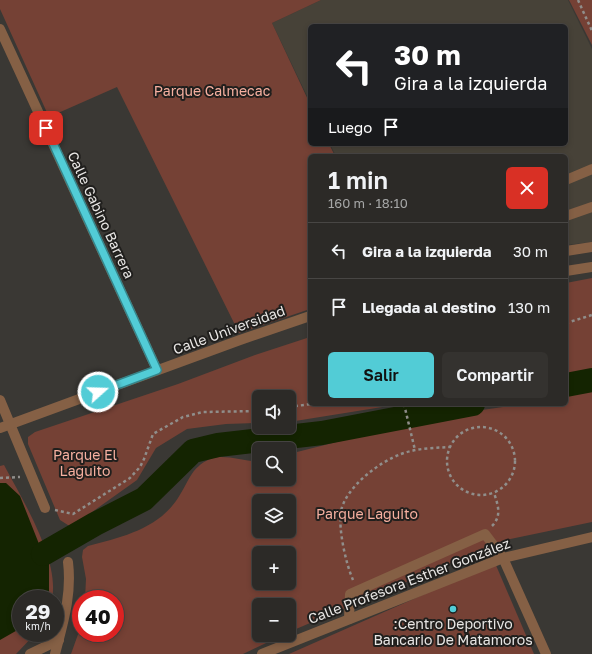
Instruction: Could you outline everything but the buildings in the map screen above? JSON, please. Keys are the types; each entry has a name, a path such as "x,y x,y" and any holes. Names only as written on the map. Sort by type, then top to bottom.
{"street":[{"name":"Calle Gabino Barrera","path":"0,29 157,370"},
{"path":"568,179 592,169"},
{"path":"568,215 592,207"},
{"path":"568,251 592,247"},
{"path":"568,271 592,267"},
{"name":"Calle Universidad","path":"0,428 308,317"},
{"path":"0,400 45,508"},
{"path":"349,619 350,594 485,534 503,558 546,654"},
{"name":"Calle Profesora Esther González","path":"262,654 503,558 592,537"},
{"path":"64,622 68,607 70,579 68,562"},
{"path":"30,654 55,642"},
{"path":"55,654 58,642"}],"path":[{"path":"578,0 592,31"},
{"path":"568,322 592,315"},
{"path":"296,406 308,404"},
{"path":"405,406 415,450"},
{"path":"45,508 73,514 119,485 140,467 153,434 183,417 203,412 252,411"},
{"path":"482,426 495,429 506,437 513,448 515,461 512,474 505,485 494,492 481,495 468,492 457,484 450,473 447,460 450,447 458,436 469,429 482,426"},
{"path":"357,591 348,568 343,541 341,512 347,496 365,476 401,454 415,450 450,447"},
{"path":"0,478 19,475 22,481"},
{"path":"485,534 497,521 499,508 494,492"}],"shaded area":[{"path":"321,0 568,0 592,49 592,242 568,245 568,154 335,154 331,146 568,146 568,24 308,24 308,98 272,23"},
{"name":"Parque El Laguito","path":"0,483 6,483 20,496 43,554 49,562 49,590 12,590 12,633 0,640"}],"green space":[{"name":"Parque Calmecac","path":"0,0 321,0 272,23 308,100 308,146 330,146 334,154 308,154 308,310 239,333 117,87 49,117 0,9"},
{"path":"569,0 592,0 592,45"},
{"path":"592,278 592,370 568,375 568,283"},
{"name":"Parque El Laguito","path":"308,338 308,406 389,406 296,421 296,390 252,390 252,423 226,424 187,429 156,448 137,480 71,527 60,520 28,444 28,437 35,432 178,384 255,355"},
{"name":"Parque Laguito","path":"592,389 592,522 505,540 296,629 296,598 252,598 252,642 268,642 243,654 71,654 75,642 124,642 124,590 85,590 86,579 82,557 83,550 88,546 114,539 138,530 160,517 170,509 194,471 203,463 215,457 228,457 252,461 252,486 296,486 296,452 440,416 510,406 568,406 568,395"},
{"name":"Parque El Laguito","path":"4,465 38,530 45,548 53,583 53,590 12,590 12,642 27,642 16,654 0,654 0,466"},
{"name":":Centro Deportivo Bancario De Matamoros","path":"495,563 534,654 289,654"}],"waterway":[{"path":"568,385 592,380"},
{"path":"43,554 95,524 144,499 193,451 218,445 322,433 463,406"}],"place":[{"name":":Centro Deportivo Bancario De Matamoros","path":"453,609"}],"route":[{"path":"46,128 157,370 98,392"}]}
